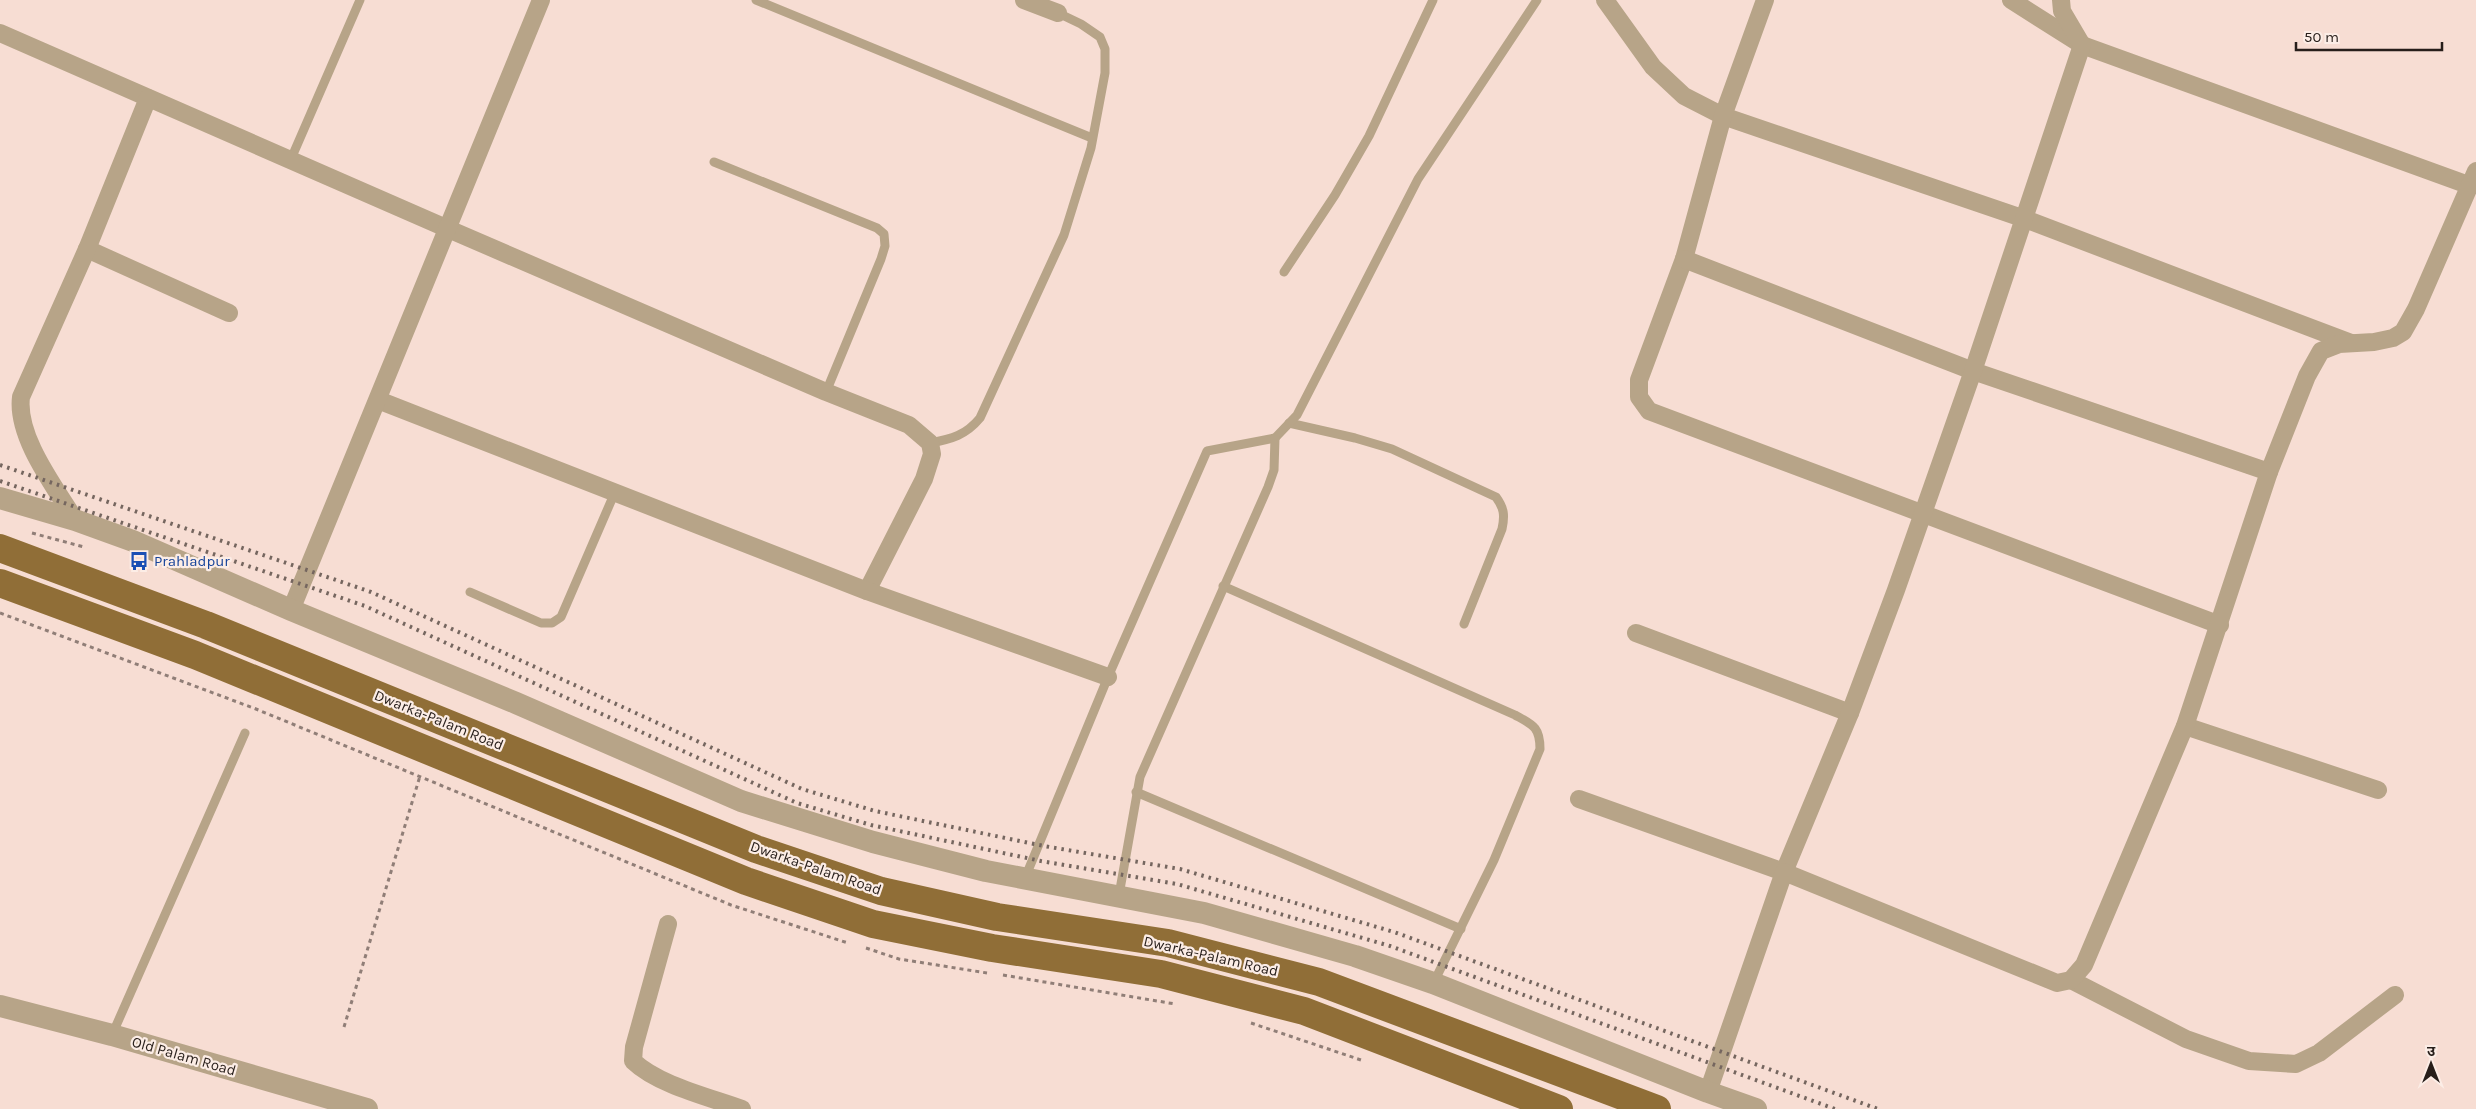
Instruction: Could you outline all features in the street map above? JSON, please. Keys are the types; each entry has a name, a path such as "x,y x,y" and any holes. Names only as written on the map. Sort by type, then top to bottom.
{"main road":[{"name":"Dwarka-Palam Road","path":"0,548 206,625 756,849 881,891 997,917 1168,943 1319,982 1657,1109"},
{"name":"Dwarka-Palam Road","path":"0,583 195,655 746,881 872,924 992,948 1161,974 1304,1011 1559,1109"}],"street":[{"path":"291,610 541,0"},
{"path":"1024,0 1058,14"},
{"path":"1604,0 1653,67 1684,96 1723,116 2025,218 2353,343"},
{"path":"1765,0 1723,116 1684,260 1639,380 1639,397 1649,410 1922,511 2220,625"},
{"path":"2011,0 2082,45 2473,178 2416,310 2403,332 2393,338 2374,342 2339,344 2321,351 2307,376 2269,472 2220,625 2185,726 2084,965 2071,980"},
{"path":"1708,1092 1784,872 1850,713 1974,371 2082,45 2062,10 2061,0"},
{"path":"0,32 446,228 826,392 909,425 930,443 932,454 924,479 867,591"},
{"path":"75,520 30,440 22,421 20,407 22,392 87,249 148,98"},
{"path":"87,249 229,313"},
{"path":"1684,260 1974,371 2269,472"},
{"path":"378,400 867,591 1108,677"},
{"path":"0,498 75,520 133,541 291,610 516,703 741,800 873,842 986,871 1204,913 1355,956 1433,983 1708,1092 1756,1109"},
{"path":"1636,634 1850,713"},
{"path":"2185,726 2378,790"},
{"path":"1579,799 1784,872 2057,982 2071,980 2186,1039 2250,1061 2296,1064 2320,1053 2396,995"},
{"path":"668,924 634,1047 633,1061 642,1070 669,1082 742,1109"},
{"name":"Old Palam Road","path":"0,1006 112,1035 367,1109"}],"lane":[{"path":"291,159 360,0"},
{"path":"756,0 1092,138"},
{"path":"1284,272 1335,195 1368,136 1433,0"},
{"path":"1025,878 1108,677 1207,450 1275,438 1297,415 1418,179 1537,0"},
{"path":"930,443 954,439 971,429 980,418 1064,235 1092,138 1105,73 1105,49 1100,36 1081,24 1058,14"},
{"path":"714,162 877,228 884,234 885,246 881,259 826,392"},
{"path":"1289,423 1355,438 1392,449 1496,497 1503,506 1502,528 1464,624"},
{"path":"1119,896 1136,792 1150,753 1268,487 1274,470 1275,438"},
{"path":"470,592 541,623 552,623 561,617 615,492"},
{"path":"1223,586 1535,726 1540,736 1540,749 1494,860 1433,983"},
{"path":"112,1035 245,733"},
{"path":"1136,792 1461,929"}],"path":[{"path":"344,1027 420,776"}],"railway":[{"path":"0,465 371,592 802,789 875,811 1044,846 1180,869 1394,932 1878,1109"},
{"path":"0,481 365,606 797,803 871,825 1041,861 1177,884 1390,946 1835,1109"}],"place":[{"name":"Prahladpur","path":"139,561"}]}
